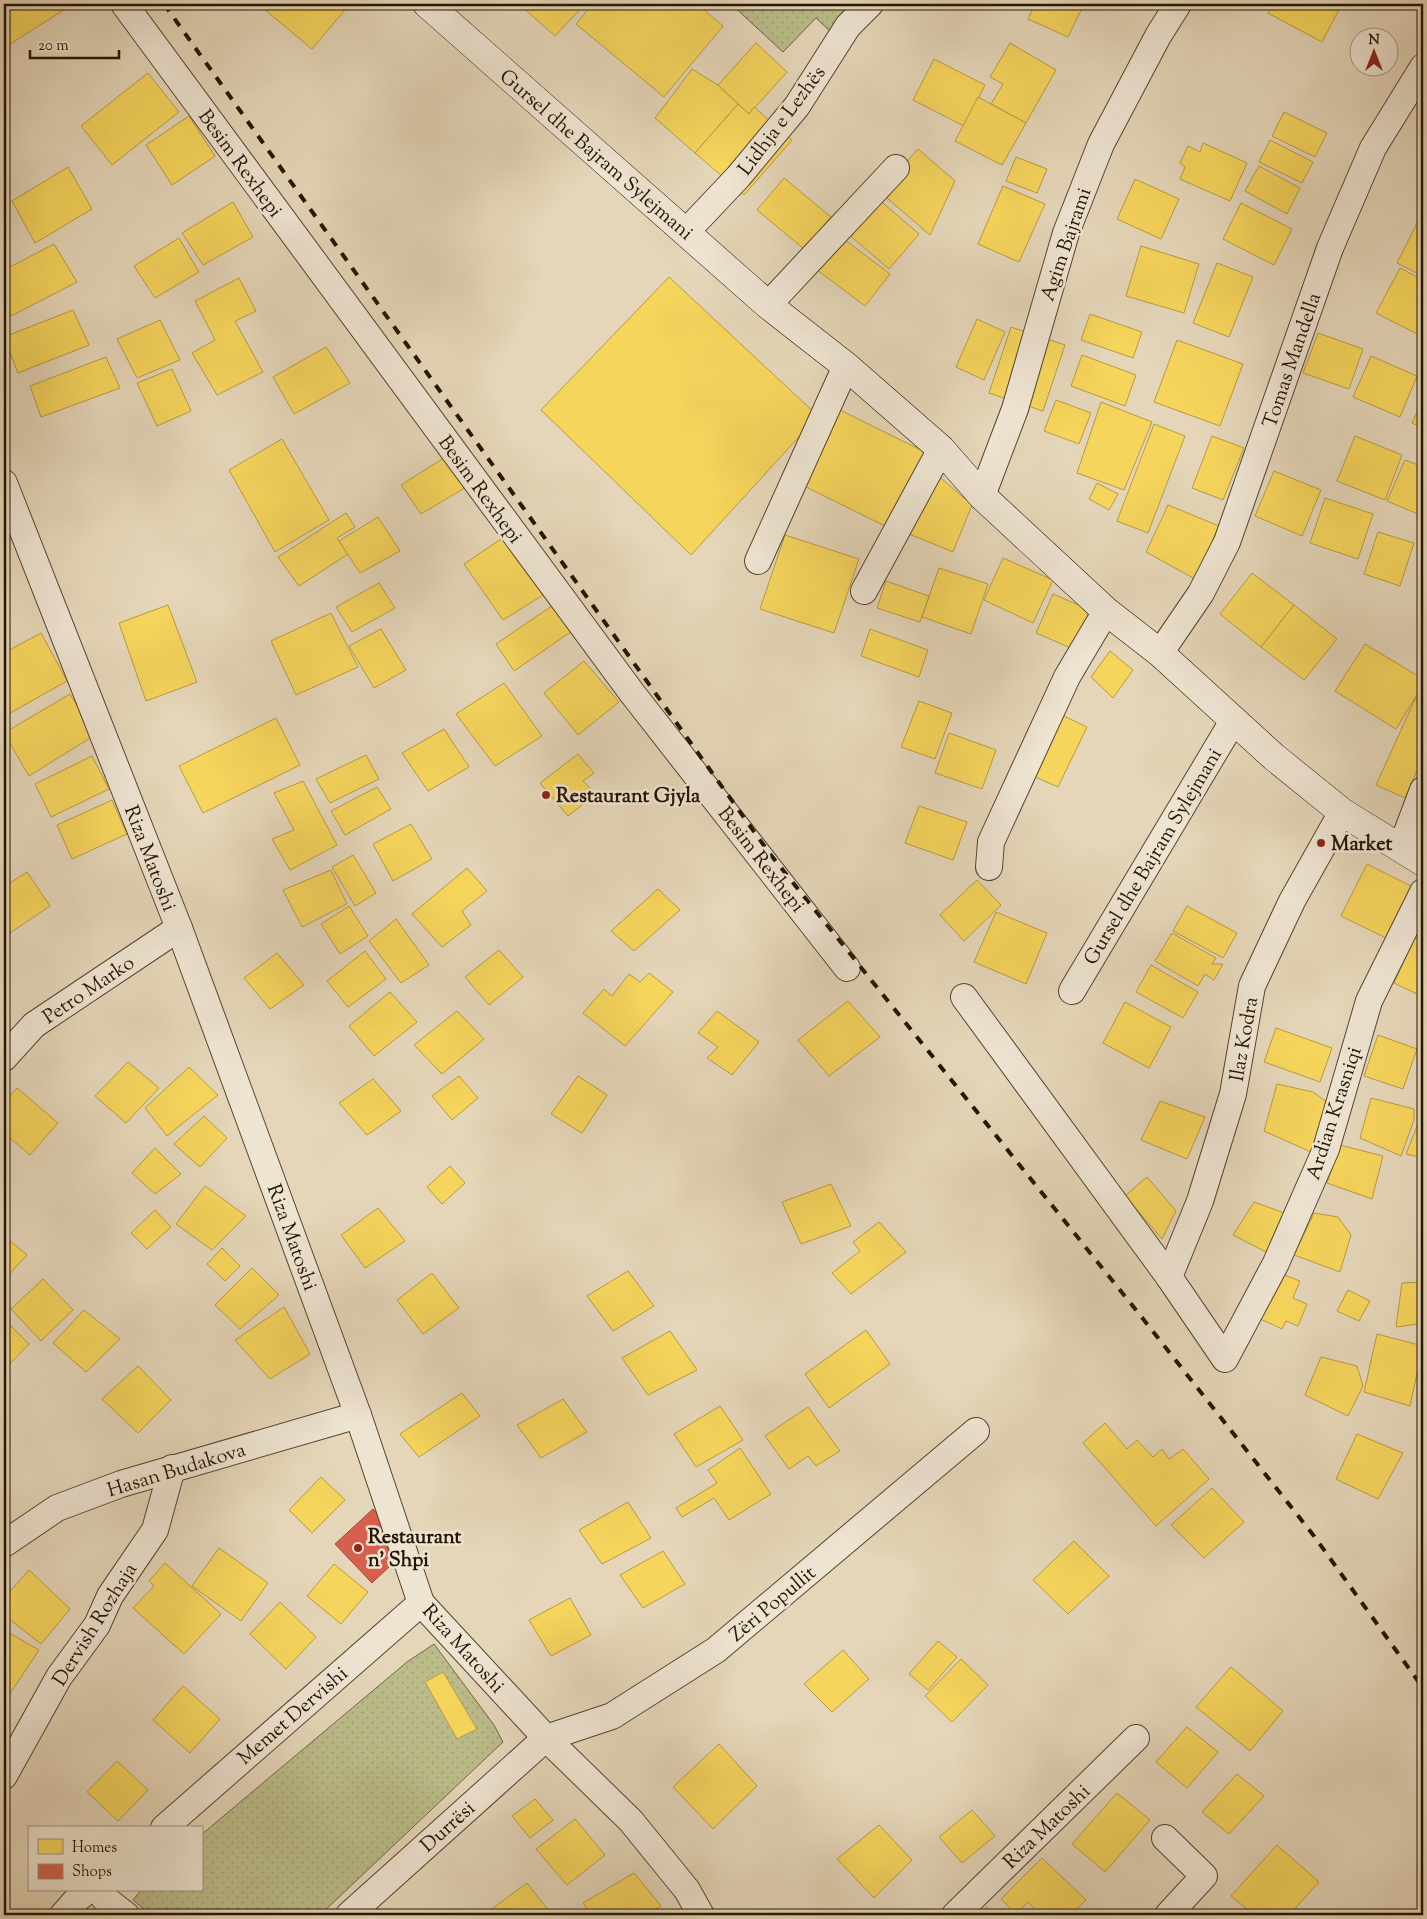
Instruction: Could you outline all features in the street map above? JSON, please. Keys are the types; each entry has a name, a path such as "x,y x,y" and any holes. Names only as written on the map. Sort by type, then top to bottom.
{"street":[{"name":"Besim Rexhepi","path":"124,4 632,693 846,968"},
{"name":"Gursel dhe Bajram Sylejmani","path":"427,4 768,305 846,366 941,449 982,496 1106,611 1160,653 1274,757 1342,812 1412,855"},
{"name":"Lidhja e Lezhës","path":"686,232 738,177 797,106 848,26 870,4"},
{"name":"Agim Bajrami","path":"982,496 1015,410 1036,329 1066,233 1101,144 1158,36 1178,4"},
{"name":"Tomas Mandella","path":"1160,653 1202,593 1227,542 1330,248 1372,148 1423,67"},
{"path":"768,305 896,168"},
{"path":"758,561 846,366"},
{"path":"864,591 941,449"},
{"name":"Riza Matoshi","path":"4,483 179,928 358,1415 421,1603 546,1738 631,1821 687,1890 701,1915"},
{"path":"989,868 991,842 1067,676 1106,611"},
{"name":"Gursel dhe Bajram Sylejmani","path":"1072,991 1233,721"},
{"path":"1412,855 1423,790"},
{"name":"Ilaz Kodra","path":"1169,1277 1200,1201 1233,1094 1252,986 1292,901 1342,812"},
{"name":"Ardian Krasniqi","path":"1169,1277 1225,1359 1276,1263 1326,1149 1369,1002 1423,892"},
{"name":"Petro Marko","path":"4,1058 34,1026 179,928"},
{"path":"964,996 1169,1277"},
{"name":"Hasan Budakova","path":"4,1544 57,1508 121,1484 358,1415"},
{"name":"Zëri Popullit","path":"546,1738 612,1716 716,1650 976,1431"},
{"name":"Dervish Rozhaja","path":"4,1776 59,1677 97,1625 110,1596 155,1530 172,1468"},
{"name":"Memet Dervishi","path":"166,1826 421,1603"},
{"name":"Durrësi","path":"348,1915 546,1738"},
{"name":"Riza Matoshi","path":"955,1915 1136,1738"},
{"path":"1165,1838 1204,1876 1168,1915"},
{"path":"63,1915 78,1898 87,1892"},
{"path":"102,1892 104,1898 126,1915"}],"green space":[{"path":"731,4 862,4 833,34 816,18 783,52"},
{"path":"434,1644 494,1725 503,1742 320,1915 151,1915 133,1900 139,1892 202,1892 202,1834 407,1662"}],"building: Homes":[{"path":"4,4 73,4 4,48"},
{"path":"258,4 350,4 312,49"},
{"path":"519,4 585,4 555,36"},
{"path":"592,4 697,4 723,26 664,97 576,24"},
{"path":"1035,4 1084,4 1068,37 1028,19"},
{"path":"1273,4 1342,4 1322,42 1268,13"},
{"path":"756,43 787,72 749,114 718,85"},
{"path":"1010,43 1056,70 1026,123 991,104 1003,84 990,77"},
{"path":"934,59 985,85 964,126 913,100"},
{"path":"692,69 718,85 738,104 695,153 655,118"},
{"path":"148,73 179,112 112,165 81,126"},
{"path":"978,97 1026,123 1002,165 955,141"},
{"path":"738,104 749,114 754,107 792,140 744,195 695,153"},
{"path":"1284,112 1327,133 1315,157 1272,136"},
{"path":"189,116 215,156 172,185 146,145"},
{"path":"1270,140 1313,162 1302,183 1259,162"},
{"path":"1203,143 1247,163 1230,201 1180,179 1185,167 1180,163 1188,146 1200,152"},
{"path":"918,149 955,181 930,235 880,192"},
{"path":"1016,157 1047,169 1037,193 1006,181"},
{"path":"1259,166 1300,188 1287,214 1245,191"},
{"path":"68,167 92,209 35,243 12,201"},
{"path":"784,178 831,217 804,249 757,210"},
{"path":"1135,179 1179,199 1161,239 1117,219"},
{"path":"1003,186 1045,204 1019,262 978,244"},
{"path":"877,198 919,234 889,269 847,233"},
{"path":"233,202 253,237 203,265 182,233"},
{"path":"1241,203 1292,229 1274,265 1223,239"},
{"path":"1423,213 1423,276 1397,263"},
{"path":"841,237 890,274 865,306 817,270"},
{"path":"179,238 199,272 155,298 134,266"},
{"path":"54,244 77,282 11,316 4,303 4,270"},
{"path":"1141,246 1199,264 1184,313 1126,296"},
{"path":"1217,263 1253,277 1229,337 1193,323"},
{"path":"1400,268 1423,280 1423,337 1376,313"},
{"path":"669,277 818,416 691,555 541,410"},
{"path":"239,278 256,311 235,321 263,372 217,395 192,353 215,340 195,301"},
{"path":"73,310 89,345 18,373 4,337"},
{"path":"1090,314 1142,332 1133,358 1081,340"},
{"path":"977,319 1005,332 984,380 956,367"},
{"path":"160,320 180,360 137,378 117,339"},
{"path":"1011,327 1065,345 1043,411 989,393"},
{"path":"1318,333 1363,349 1349,389 1303,373"},
{"path":"1177,340 1243,364 1220,426 1154,402"},
{"path":"326,347 350,383 294,414 273,377"},
{"path":"1082,355 1136,375 1125,406 1071,386"},
{"path":"1371,356 1417,376 1400,417 1353,397"},
{"path":"106,357 120,388 41,417 30,386"},
{"path":"172,369 191,411 157,426 137,383"},
{"path":"1423,399 1423,428 1412,423"},
{"path":"1056,400 1091,413 1079,444 1044,431"},
{"path":"1101,402 1152,422 1124,490 1077,473"},
{"path":"836,408 931,455 893,530 798,483"},
{"path":"1154,424 1185,436 1148,533 1117,521"},
{"path":"1212,436 1244,448 1223,500 1192,488"},
{"path":"1355,436 1402,455 1385,500 1337,481"},
{"path":"282,439 329,520 275,552 229,470"},
{"path":"447,456 468,486 421,514 401,485"},
{"path":"1405,460 1423,467 1423,507 1420,515 1387,501"},
{"path":"1274,471 1321,490 1302,536 1255,516"},
{"path":"934,472 972,505 953,552 909,534"},
{"path":"1097,483 1118,494 1109,510 1089,499"},
{"path":"1325,498 1373,514 1358,559 1310,543"},
{"path":"1168,505 1219,526 1195,579 1146,552"},
{"path":"346,513 355,527 337,538 348,554 299,586 278,557"},
{"path":"378,517 400,551 360,573 339,541"},
{"path":"1378,532 1414,543 1400,586 1364,574"},
{"path":"785,535 859,559 834,633 760,609"},
{"path":"504,537 543,595 503,620 464,564"},
{"path":"1003,558 1053,580 1033,623 984,600"},
{"path":"939,568 988,584 971,634 922,617"},
{"path":"1252,573 1294,605 1261,647 1220,614"},
{"path":"886,581 929,596 920,622 877,608"},
{"path":"379,583 395,608 352,632 336,607"},
{"path":"1053,594 1090,610 1073,649 1036,633"},
{"path":"556,603 575,629 514,671 496,644"},
{"path":"168,605 197,682 146,701 119,623"},
{"path":"1294,605 1337,639 1304,680 1261,647"},
{"path":"331,613 358,667 296,695 271,641"},
{"path":"381,629 406,670 374,688 349,646"},
{"path":"870,629 928,650 919,677 861,656"},
{"path":"41,633 67,681 5,716 4,653"},
{"path":"1365,644 1423,679 1423,685 1396,729 1335,691"},
{"path":"1110,651 1133,670 1113,698 1091,677"},
{"path":"584,661 619,702 578,735 544,693"},
{"path":"504,683 542,736 495,766 456,714"},
{"path":"70,694 95,735 29,776 4,733"},
{"path":"1417,695 1423,697 1423,757 1405,798 1376,785"},
{"path":"919,701 952,713 935,759 901,747"},
{"path":"1062,715 1087,727 1058,787 1033,776"},
{"path":"276,718 300,765 203,813 179,766"},
{"path":"444,729 469,767 428,791 402,753"},
{"path":"949,733 996,750 982,789 935,773"},
{"path":"578,754 594,773 583,781 596,794 568,816 540,783"},
{"path":"366,755 379,779 330,803 316,779"},
{"path":"92,756 109,789 51,817 35,784"},
{"path":"303,781 337,845 290,870 272,839 294,830 274,793"},
{"path":"377,787 391,809 345,835 331,811"},
{"path":"112,800 127,834 72,859 57,825"},
{"path":"919,806 967,822 953,860 905,843"},
{"path":"411,824 432,859 393,881 373,844"},
{"path":"353,855 376,893 355,906 332,867"},
{"path":"1367,864 1415,888 1390,940 1341,916"},
{"path":"467,868 487,891 462,911 471,925 442,947 412,914"},
{"path":"331,870 347,904 302,927 283,890"},
{"path":"27,872 50,906 4,937 4,887"},
{"path":"977,880 1001,905 964,941 940,915"},
{"path":"658,889 680,910 634,951 611,931"},
{"path":"349,906 368,936 340,954 321,924"},
{"path":"1187,906 1237,933 1223,958 1173,931"},
{"path":"996,912 1047,933 1026,984 974,962"},
{"path":"396,919 429,965 401,983 369,941"},
{"path":"1423,919 1423,997 1394,983"},
{"path":"1172,933 1216,958 1212,964 1223,964 1214,980 1205,974 1198,986 1155,961"},
{"path":"499,950 523,977 489,1005 465,977"},
{"path":"365,951 386,979 348,1007 327,981"},
{"path":"277,953 304,985 270,1009 244,978"},
{"path":"1151,965 1198,992 1183,1018 1136,992"},
{"path":"649,973 673,992 625,1046 583,1013 604,989 612,996 629,974 640,982"},
{"path":"390,992 417,1022 374,1056 349,1026"},
{"path":"848,1001 880,1037 829,1076 798,1040"},
{"path":"1125,1002 1171,1027 1149,1068 1103,1043"},
{"path":"457,1011 484,1039 442,1074 414,1045"},
{"path":"717,1011 759,1042 732,1075 707,1058 718,1047 698,1033"},
{"path":"1276,1028 1332,1048 1320,1082 1264,1062"},
{"path":"1378,1035 1417,1049 1403,1089 1364,1076"},
{"path":"128,1062 159,1088 126,1123 95,1096"},
{"path":"189,1067 218,1095 167,1136 145,1108"},
{"path":"459,1076 478,1098 452,1120 432,1096"},
{"path":"578,1076 607,1095 582,1133 551,1114"},
{"path":"373,1079 401,1111 367,1135 339,1103"},
{"path":"1277,1084 1313,1092 1332,1106 1311,1152 1264,1131"},
{"path":"17,1088 58,1123 30,1155 4,1133 4,1103"},
{"path":"1371,1098 1414,1109 1414,1120 1401,1156 1360,1138"},
{"path":"1160,1101 1205,1117 1187,1159 1141,1140"},
{"path":"1423,1111 1423,1158 1406,1154"},
{"path":"204,1116 227,1138 200,1167 174,1144"},
{"path":"1340,1145 1383,1156 1372,1199 1327,1183"},
{"path":"155,1148 181,1174 155,1194 132,1173"},
{"path":"450,1166 465,1183 442,1204 427,1187"},
{"path":"1147,1177 1176,1211 1162,1239 1125,1196"},
{"path":"831,1184 851,1226 801,1244 782,1202"},
{"path":"205,1186 246,1216 212,1250 176,1224"},
{"path":"1254,1202 1287,1214 1272,1255 1233,1235"},
{"path":"378,1208 405,1241 365,1268 341,1235"},
{"path":"155,1210 171,1227 147,1249 131,1233"},
{"path":"1314,1213 1338,1217 1351,1235 1340,1272 1294,1255"},
{"path":"879,1222 906,1252 851,1294 832,1273 860,1251 853,1242"},
{"path":"4,1236 27,1255 4,1280"},
{"path":"222,1248 240,1266 225,1281 207,1264"},
{"path":"252,1268 279,1295 240,1329 215,1305"},
{"path":"628,1271 654,1306 613,1331 587,1296"},
{"path":"432,1273 459,1308 423,1334 397,1300"},
{"path":"1282,1274 1300,1281 1293,1298 1307,1304 1298,1326 1286,1321 1282,1329 1258,1318"},
{"path":"43,1279 73,1310 41,1341 11,1309"},
{"path":"1423,1282 1423,1328 1418,1324 1396,1327 1402,1283"},
{"path":"1348,1290 1370,1301 1359,1321 1337,1311"},
{"path":"284,1307 310,1354 270,1379 235,1340"},
{"path":"84,1310 120,1339 86,1372 53,1343"},
{"path":"4,1319 29,1344 4,1370"},
{"path":"866,1330 890,1364 829,1408 805,1374"},
{"path":"670,1331 697,1370 648,1395 622,1358"},
{"path":"1377,1334 1423,1346 1410,1406 1364,1392"},
{"path":"1321,1357 1357,1366 1363,1386 1348,1416 1305,1395"},
{"path":"138,1366 171,1400 138,1433 102,1399"},
{"path":"462,1393 480,1416 419,1457 400,1434"},
{"path":"563,1399 587,1432 541,1458 517,1425"},
{"path":"720,1406 743,1440 696,1467 674,1434"},
{"path":"808,1407 840,1451 816,1466 808,1456 789,1469 765,1436"},
{"path":"1105,1423 1127,1449 1137,1440 1153,1457 1162,1449 1169,1459 1183,1449 1209,1479 1156,1526 1083,1443"},
{"path":"1357,1434 1403,1453 1378,1499 1336,1479"},
{"path":"740,1448 771,1494 729,1520 714,1498 682,1517 676,1508 717,1483 708,1470"},
{"path":"321,1477 345,1500 312,1533 289,1510"},
{"path":"1212,1488 1244,1522 1204,1558 1171,1525"},
{"path":"628,1502 651,1538 602,1564 579,1530"},
{"path":"1074,1541 1109,1576 1068,1614 1033,1580"},
{"path":"219,1548 268,1583 241,1621 192,1586"},
{"path":"663,1551 685,1584 643,1608 620,1575"},
{"path":"165,1563 221,1614 184,1654 133,1608 154,1586 149,1581"},
{"path":"334,1564 368,1592 341,1624 307,1596"},
{"path":"29,1570 70,1609 41,1644 4,1615 4,1598"},
{"path":"570,1598 591,1635 551,1656 529,1620"},
{"path":"280,1602 316,1637 286,1669 250,1634"},
{"path":"4,1630 39,1650 7,1698 4,1697"},
{"path":"938,1641 957,1657 928,1690 909,1674"},
{"path":"843,1650 869,1679 832,1712 804,1684"},
{"path":"961,1659 988,1685 952,1722 925,1696"},
{"path":"1231,1667 1283,1711 1250,1751 1196,1707"},
{"path":"443,1672 477,1729 457,1739 425,1682"},
{"path":"183,1686 220,1719 190,1753 153,1720"},
{"path":"1187,1727 1218,1752 1187,1788 1156,1762"},
{"path":"719,1744 757,1786 713,1829 673,1787"},
{"path":"117,1761 148,1790 118,1821 87,1792"},
{"path":"1237,1774 1264,1796 1229,1834 1202,1812"},
{"path":"1117,1793 1150,1820 1105,1872 1072,1844"},
{"path":"535,1799 553,1820 530,1838 512,1816"},
{"path":"972,1810 995,1836 962,1863 939,1837"},
{"path":"575,1819 605,1855 567,1885 536,1849"},
{"path":"879,1825 912,1860 874,1898 837,1859"},
{"path":"1277,1845 1319,1882 1289,1915 1254,1915 1231,1896"},
{"path":"1042,1858 1086,1900 1070,1915 1040,1915 1028,1902 1016,1914 1001,1899"},
{"path":"634,1873 661,1906 645,1915 591,1915 583,1903"},
{"path":"527,1883 549,1911 544,1915 492,1915 489,1911"},
{"path":"4,1903 17,1915 4,1915"},
{"path":"987,1907 995,1915 978,1915"}],"building: Shops":[{"path":"373,1509 409,1548 372,1583 335,1544"}],"railway":[{"path":"164,4 770,854 1140,1315 1314,1536 1423,1688"}],"place":[{"name":"Restaurant Gjyla","path":"546,795"},
{"name":"Market","path":"1321,843"},
{"name":"Restaurant n' Shpi","path":"358,1548"}]}
